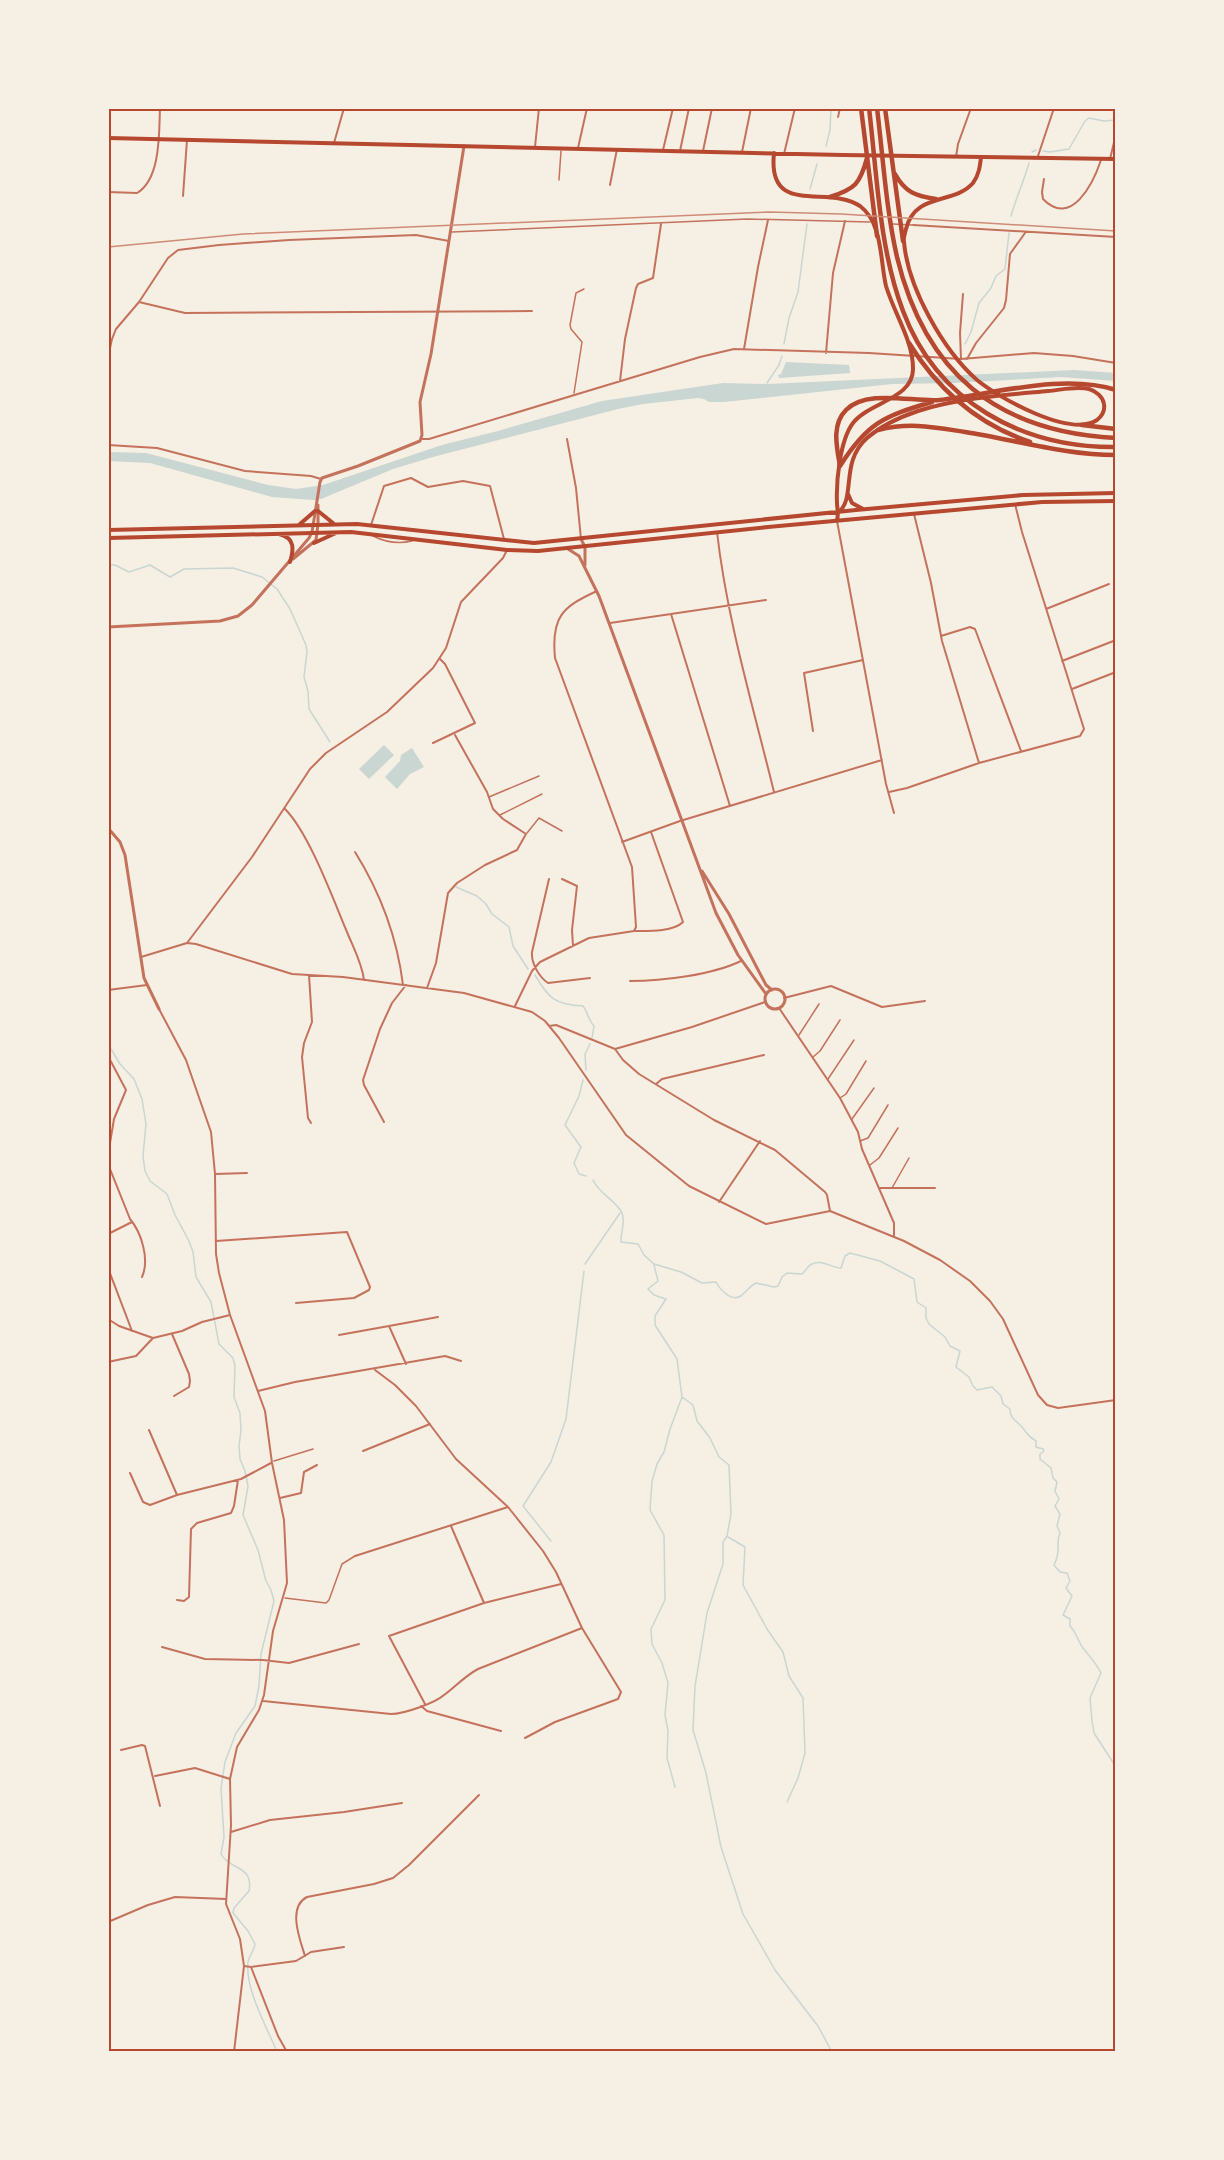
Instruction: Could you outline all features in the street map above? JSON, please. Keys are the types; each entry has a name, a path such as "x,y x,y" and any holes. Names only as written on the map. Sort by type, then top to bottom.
{"highway":[{"path":"861,108 877,236"},
{"path":"869,108 888,261 903,311 921,346 942,374 969,400 1000,421 1046,440 1077,445 1116,447"},
{"path":"877,108 897,258 909,296 922,326 944,360 982,397 1014,416 1058,431 1084,436 1116,438"},
{"path":"885,108 903,241"},
{"path":"830,197 849,190 858,182 867,156"},
{"path":"893,170 909,192 920,197 936,199"},
{"path":"909,343 927,370 963,407 1010,435 1044,447"},
{"path":"840,466 836,442 837,427 842,414 861,400 875,398 938,400 1060,384 1091,384 1116,390"},
{"path":"840,466 854,443 875,424 906,410 938,400"},
{"path":"878,430 897,425 921,425 987,435 1075,453 1116,455"},
{"path":"1082,425 1116,429"}],"main road":[{"path":"108,138 784,154 1116,159"},
{"path":"774,153 774,172 778,182 785,190 793,195 830,197 851,202 864,209 871,219 877,236 886,285 897,319 909,343 914,367 910,382 901,392 865,411 852,424 844,443 840,466 837,520"},
{"path":"839,512 846,504 851,464 856,451 867,438 878,430 910,414 947,404 1021,393 1079,388 1100,395 1104,404 1100,417 1091,423 1082,425 1056,420 1026,410 1005,399 978,380 946,346 928,314 911,274 903,241 911,216 920,207 968,187 978,175 981,157"},
{"path":"848,487 850,500 863,509"},
{"path":"108,530 333,523 534,543 863,509 1043,494 1116,493"},
{"path":"108,538 340,532 529,551 1050,501 1116,501"},
{"path":"300,524 317,511 333,523"},
{"path":"680,536 681,528"},
{"path":"314,543 340,532"},
{"path":"273,533 285,536 291,542 293,551 290,562"}],"street":[{"path":"108,192 140,192 146,185 155,165 159,140 160,108"},
{"path":"334,143 344,108"},
{"path":"535,147 539,108"},
{"path":"578,148 587,108"},
{"path":"663,150 673,108"},
{"path":"680,151 689,108"},
{"path":"702,151 712,108"},
{"path":"742,152 751,108"},
{"path":"784,154 795,108"},
{"path":"837,117 840,108"},
{"path":"956,157 958,144 971,108"},
{"path":"1037,157 1054,108"},
{"path":"1110,159 1116,134"},
{"path":"183,196 187,140"},
{"path":"421,439 420,402 438,311 464,146"},
{"path":"610,185 617,149"},
{"path":"1044,179 1042,194 1045,201 1058,209 1065,209 1084,195 1101,159"},
{"path":"744,349 768,220"},
{"path":"826,353 835,261 845,220"},
{"path":"620,381 622,355 636,288 639,284 653,279 661,224"},
{"path":"913,225 1116,237"},
{"path":"967,359 976,343 1004,308 1010,254 1025,232"},
{"path":"108,357 114,334 139,302 168,258 174,252 185,248 289,240 406,235 422,235 449,241"},
{"path":"961,359 960,326 963,294"},
{"path":"139,302 185,314 532,311"},
{"path":"290,562 314,543 318,532 316,524 319,485 325,476 358,466 415,444 421,439 429,439 712,353 744,349 967,359 1034,353 1116,363"},
{"path":"567,439 576,488 581,539 585,547 585,566"},
{"path":"108,445 149,447 245,471 314,476 321,479"},
{"path":"371,525 382,488 385,485 411,478 428,487 463,481 490,486 504,534 503,541"},
{"path":"889,792 979,763 1080,736 1085,726 1062,661 1015,504"},
{"path":"914,514 941,636 979,763"},
{"path":"837,520 894,813"},
{"path":"108,627 226,620 238,616 247,610 290,562 316,524"},
{"path":"717,532 742,669 774,792"},
{"path":"581,539 578,548 579,556 610,623 716,913 742,960 766,994 765,1002"},
{"path":"568,549 579,556"},
{"path":"187,943 248,864 305,775 321,758 387,712 440,659 461,602 507,550"},
{"path":"1046,609 1109,584"},
{"path":"597,591 564,609 554,632 554,653 560,676 633,872 636,923 634,931"},
{"path":"610,623 766,600"},
{"path":"671,614 730,806"},
{"path":"941,636 970,627 975,629 1021,751"},
{"path":"1062,661 1116,640"},
{"path":"433,743 475,723 445,664 440,659"},
{"path":"813,731 804,673 863,660"},
{"path":"1072,689 1116,672"},
{"path":"427,988 436,963 447,893 457,883 485,865 517,850 526,834 499,816 493,809 489,797 455,735"},
{"path":"622,842 683,820 882,760"},
{"path":"284,808 293,818 312,853 350,938 364,980"},
{"path":"108,828 120,842 125,855 147,985 186,1060 207,1118 213,1145 216,1241 220,1283 267,1422 272,1463 284,1520 287,1571 284,1598 273,1631 263,1701 237,1747 230,1779 230,1866 226,1899 228,1912 240,1939 245,1966 234,2052"},
{"path":"515,1006 536,966 573,946 595,936 667,928 679,926 683,922 651,832"},
{"path":"355,852 372,881 391,927 404,985 392,1003 374,1043 363,1080 384,1122"},
{"path":"702,871 729,914 766,984 772,990 781,991 784,998 779,1008 772,1008 765,1002"},
{"path":"549,879 532,960 544,981 548,983 590,978"},
{"path":"562,879 577,886 572,930 573,946"},
{"path":"141,957 187,943 208,947 283,972 464,993 532,1012 549,1026 621,1130 689,1186 766,1224 830,1211 894,1236 940,1260 980,1289 1003,1319 1038,1395 1047,1405 1065,1408 1116,1400"},
{"path":"630,981 666,979 730,966 742,960"},
{"path":"309,975 312,1022 304,1043 302,1057 308,1118 311,1123"},
{"path":"108,990 147,985"},
{"path":"784,998 831,986 882,1007 925,1001"},
{"path":"766,994 772,990"},
{"path":"615,1049 692,1027 765,1002"},
{"path":"779,1008 840,1098 852,1120 894,1223 894,1236"},
{"path":"549,1026 556,1025 615,1049 630,1067 656,1084 714,1120 775,1150 825,1192 830,1211"},
{"path":"656,1084 662,1079 764,1055"},
{"path":"108,1056 126,1090 114,1119 108,1155"},
{"path":"719,1202 760,1141"},
{"path":"108,1164 132,1222 136,1225 146,1259 142,1277"},
{"path":"215,1174 247,1173"},
{"path":"879,1188 935,1188"},
{"path":"108,1234 132,1222"},
{"path":"216,1241 347,1232 370,1287 369,1290 351,1298 296,1303"},
{"path":"108,1268 132,1331"},
{"path":"108,1318 132,1331 153,1338 230,1315"},
{"path":"339,1335 438,1317"},
{"path":"389,1326 406,1364"},
{"path":"172,1334 190,1381 187,1389 174,1396"},
{"path":"108,1362 138,1354 153,1338"},
{"path":"258,1391 295,1382 375,1370 445,1356 461,1361"},
{"path":"375,1370 410,1399 465,1470 508,1508 543,1551 582,1628 618,1687 621,1696 618,1699 555,1722 525,1738"},
{"path":"363,1451 430,1424"},
{"path":"149,1430 177,1495"},
{"path":"130,1473 146,1504 150,1505 177,1495 239,1479 272,1463"},
{"path":"280,1498 301,1493 304,1472 317,1465"},
{"path":"177,1600 184,1601 189,1598 191,1529 196,1523 231,1513 239,1479"},
{"path":"355,1556 508,1508"},
{"path":"451,1526 484,1603"},
{"path":"426,1704 389,1636 484,1603 561,1584"},
{"path":"263,1701 392,1714 407,1712 442,1697 478,1669 582,1628"},
{"path":"162,1647 205,1659 294,1662 359,1644"},
{"path":"421,1706 427,1711 501,1731"},
{"path":"121,1750 146,1746 160,1806"},
{"path":"153,1776 191,1768 230,1779"},
{"path":"305,1956 296,1919 296,1909 300,1901 307,1897 393,1878 479,1796"},
{"path":"231,1832 270,1820 402,1803"},
{"path":"108,1921 175,1897 226,1899"},
{"path":"245,1966 296,1961 311,1952 344,1947"},
{"path":"251,1967 287,2052"}],"lane":[{"path":"559,180 562,147"},
{"path":"450,231 747,219 845,220 913,225"},
{"path":"574,394 582,342 570,325 576,293 584,289"},
{"path":"489,797 539,776"},
{"path":"499,816 542,794"},
{"path":"526,834 539,818 562,831"},
{"path":"798,1035 819,1004"},
{"path":"813,1057 820,1051 840,1020"},
{"path":"827,1079 854,1040"},
{"path":"840,1098 846,1094 866,1061"},
{"path":"852,1120 874,1088"},
{"path":"860,1141 868,1138 888,1105"},
{"path":"869,1165 879,1158 898,1128"},
{"path":"892,1188 893,1182 909,1158"},
{"path":"272,1463 313,1449"},
{"path":"284,1598 326,1603 342,1564 355,1556"}],"shaded area":[{"path":"786,362 849,365 850,373 779,378 778,375 781,374"},
{"path":"1074,370 1116,373 1116,381 1061,377 892,384 724,402 709,402 698,398 643,404 433,457 393,469 314,500 272,497 150,463 108,461 108,452 146,453 268,485 296,489 323,485 442,445 602,401 723,383 768,384"},
{"path":"384,745 394,755 369,779 359,769"},
{"path":"412,748 424,767 410,774 397,789 385,777 400,761 401,755"}],"waterway":[{"path":"826,146 830,130 831,108"},
{"path":"1043,151 1069,149 1089,118 1104,121 1116,120"},
{"path":"1032,152 1036,150"},
{"path":"1011,216 1029,163"},
{"path":"810,189 817,164"},
{"path":"784,344 789,318 798,292 807,224"},
{"path":"965,344 971,332 979,303 991,288 996,276 1005,269 1009,233"},
{"path":"767,383 782,356"},
{"path":"108,565 115,565 129,572 150,565 170,577 184,569 233,568 262,577 277,589 290,609 306,645 304,677 309,709 330,742"},
{"path":"456,887 477,896 492,914 509,927 513,946 528,969"},
{"path":"535,975 548,994 558,1002 583,1006 594,1026 592,1038"},
{"path":"108,1044 120,1064 134,1079 142,1099 146,1124 143,1156 145,1171 150,1181 167,1194 189,1241 193,1252 196,1277 211,1302 219,1344 233,1358 235,1366 234,1397 240,1413 240,1459 248,1486 243,1515 258,1550 274,1601 261,1654 255,1706 236,1733 225,1762 221,1788 224,1837 221,1854 229,1863 244,1872 250,1883 249,1891 234,1908 233,1913 248,1931 255,1944 248,1962 250,1984 277,2052"},
{"path":"586,1070 585,1054 590,1044"},
{"path":"583,1080 579,1096 565,1125 581,1147 574,1163 579,1174 586,1176"},
{"path":"593,1180 622,1213 621,1242 638,1244 644,1255 654,1264 681,1272 702,1283 716,1282 724,1293 732,1297 740,1296 756,1283 778,1286 782,1277 787,1273 802,1274 809,1266 816,1263 841,1268 845,1256 850,1253 880,1261 914,1279 917,1302 926,1308 926,1318 929,1324 945,1337 950,1346 960,1351 956,1367 969,1377 977,1390 992,1387 1001,1396 1003,1404 1010,1409 1012,1417 1036,1441 1036,1447 1043,1449 1040,1459 1051,1468 1053,1478 1057,1482 1055,1491 1059,1499 1055,1506 1060,1514 1057,1526 1060,1533 1058,1555 1054,1565 1060,1572 1067,1573 1070,1581 1066,1588 1072,1596 1063,1615 1070,1619 1070,1626 1101,1673 1090,1698 1092,1721 1094,1733 1116,1767"},
{"path":"585,1264 620,1213"},
{"path":"654,1265 658,1281 648,1289 654,1295 666,1299 655,1316 655,1325 677,1359 682,1397 652,1481 650,1510 664,1535 665,1600 651,1629 652,1644 662,1663 668,1683 665,1715 668,1731 667,1758 675,1787"},
{"path":"551,1541 523,1506 551,1462 566,1419 584,1271"},
{"path":"682,1397 693,1405 697,1421 710,1438 719,1457 729,1465 731,1514 727,1536 723,1542 723,1564 707,1613 695,1686 693,1730 706,1773 721,1847 743,1914 775,1970 818,2026 832,2052"},
{"path":"728,1537 745,1547 743,1585 767,1629 783,1652 789,1676 803,1698 805,1753 798,1778 787,1802"}],"railway":[{"path":"108,247 243,234 770,212 841,214 1116,231"}]}
